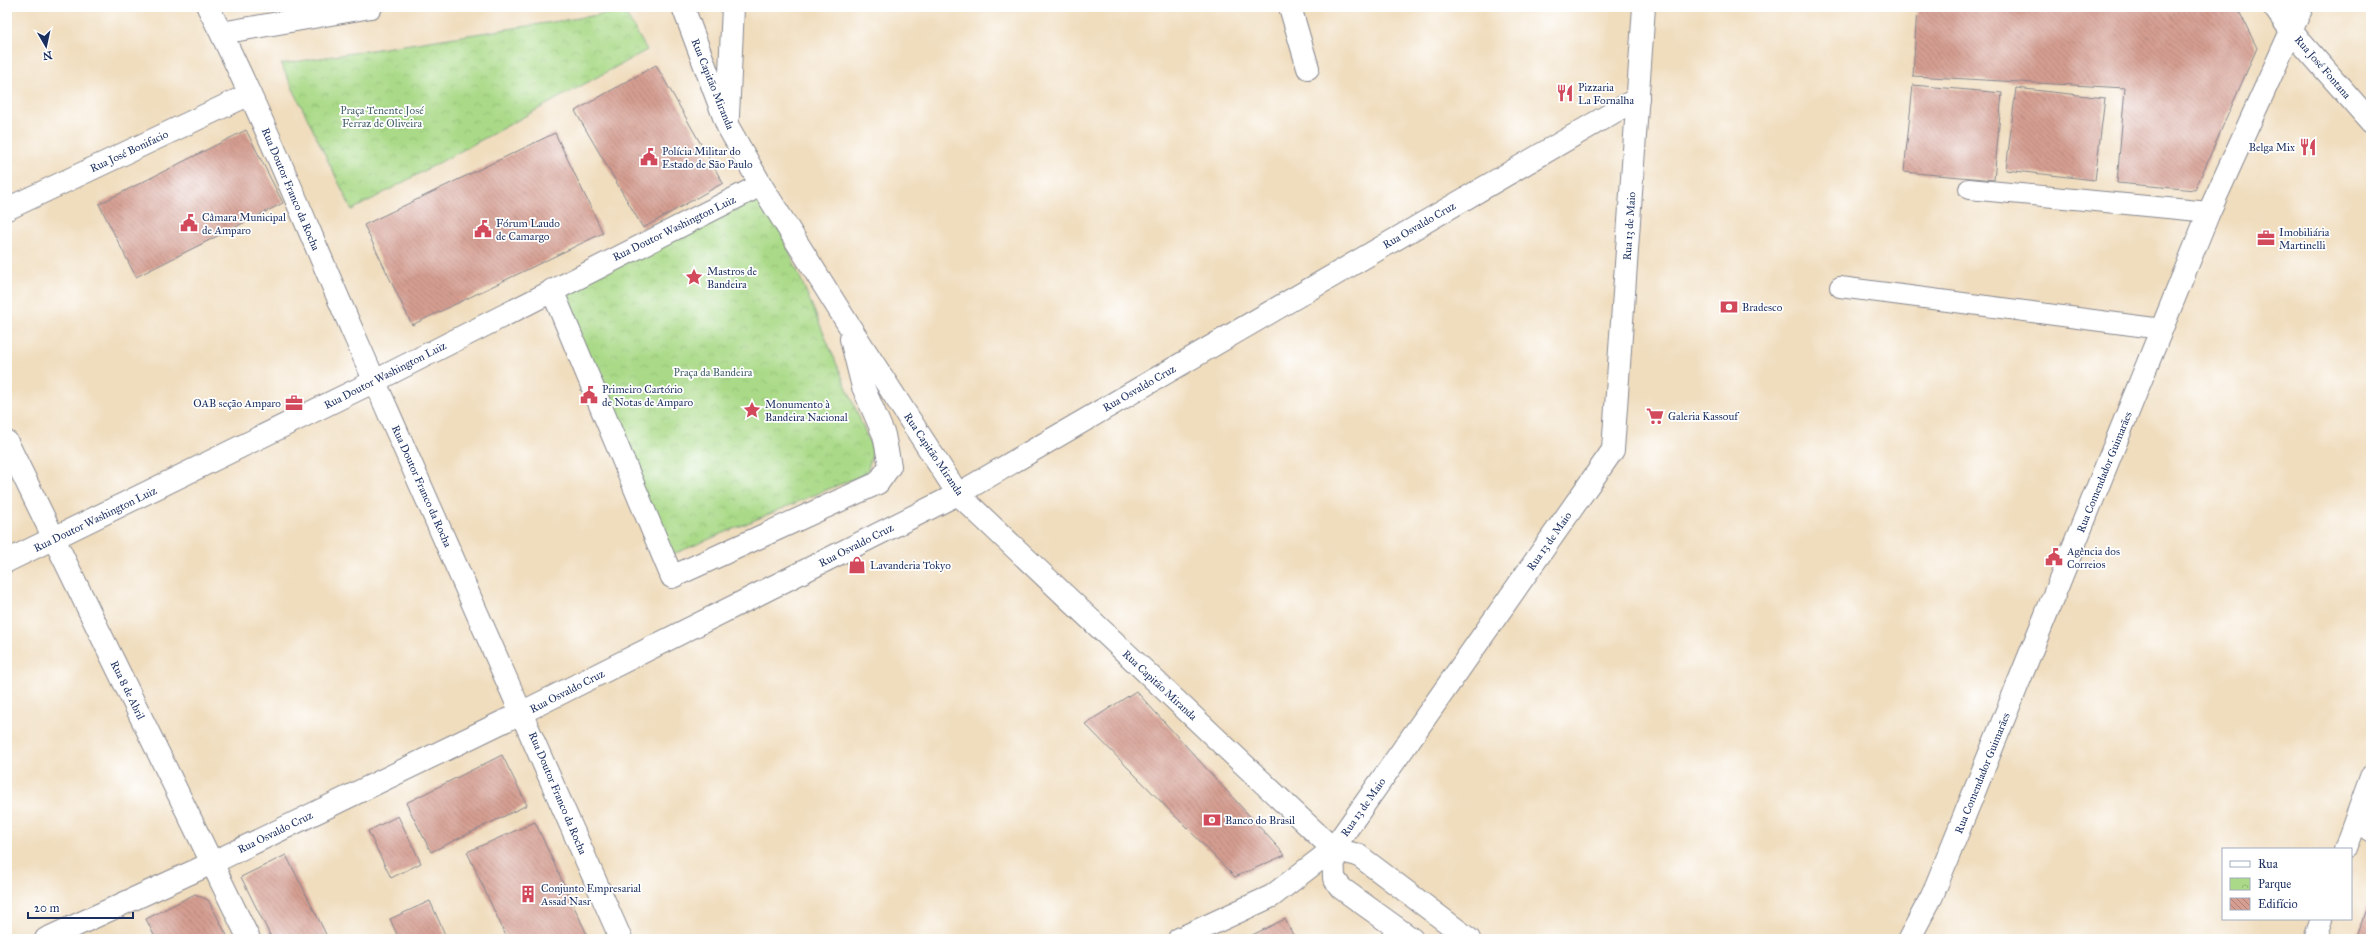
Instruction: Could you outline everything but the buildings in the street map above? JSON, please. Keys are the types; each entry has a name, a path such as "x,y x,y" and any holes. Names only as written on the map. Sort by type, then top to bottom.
{"street":[{"name":"Rua Doutor Franco da Rocha","path":"208,7 250,94 375,381 523,712 621,939"},
{"path":"221,33 371,7"},
{"name":"Rua Capitão Miranda","path":"683,7 727,125 761,185 848,324 958,494 1333,849 1358,856 1469,939"},
{"path":"727,125 733,7"},
{"path":"1290,7 1308,68"},
{"name":"Rua 13 de Maio","path":"1179,939 1272,896 1333,849 1613,450 1644,7"},
{"name":"Rua José Fontana","path":"2274,7 2291,31 2371,122"},
{"name":"Rua Comendador Guimarães","path":"1909,939 1932,896 2209,212 2302,7"},
{"name":"Rua José Bonifacio","path":"7,209 250,94"},
{"name":"Rua Osvaldo Cruz","path":"46,939 212,863 523,712 958,494 1638,98"},
{"name":"Rua Doutor Washington Luiz","path":"7,561 55,539 375,381 761,185"},
{"path":"552,290 672,577 878,483 890,466 884,435 863,387 848,324"},
{"name":"Rua 8 de Abril","path":"7,442 249,939"},
{"path":"2346,848 2363,826 2371,777"},
{"path":"1333,849 1334,878 1341,888 1412,939"},
{"path":"2315,939 2322,920"}],"lane":[{"path":"1969,189 2209,212"},
{"path":"1840,287 2162,329"}],"green space":[{"name":"Praça Tenente José Ferraz de Oliveira","path":"624,11 647,50 352,210 281,64"},
{"name":"Praça da Bandeira","path":"761,185 873,450 867,473 664,558 552,290"}],"place":[{"name":"Pizzaria La Fornalha","path":"1565,93"},
{"name":"Belga Mix","path":"2308,147"},
{"name":"Polícia Militar do Estado de São Paulo","path":"649,157"},
{"name":"Câmara Municipal de Amparo","path":"189,223"},
{"name":"Fórum Laudo de Camargo","path":"483,229"},
{"name":"Imobiliária Martinelli","path":"2266,238"},
{"name":"Mastros de Bandeira","path":"694,277"},
{"name":"Bradesco","path":"1729,307"},
{"name":"Primeiro Cartório de Notas de Amparo","path":"589,395"},
{"name":"OAB seção Amparo","path":"294,403"},
{"name":"Monumento à Bandeira Nacional","path":"752,410"},
{"name":"Galeria Kassouf","path":"1655,416"},
{"name":"Agência dos Correios","path":"2054,557"},
{"name":"Lavanderia Tokyo","path":"857,565"},
{"name":"Banco do Brasil","path":"1212,820"},
{"name":"Conjunto Empresarial Assad Nasr","path":"528,894"}]}
